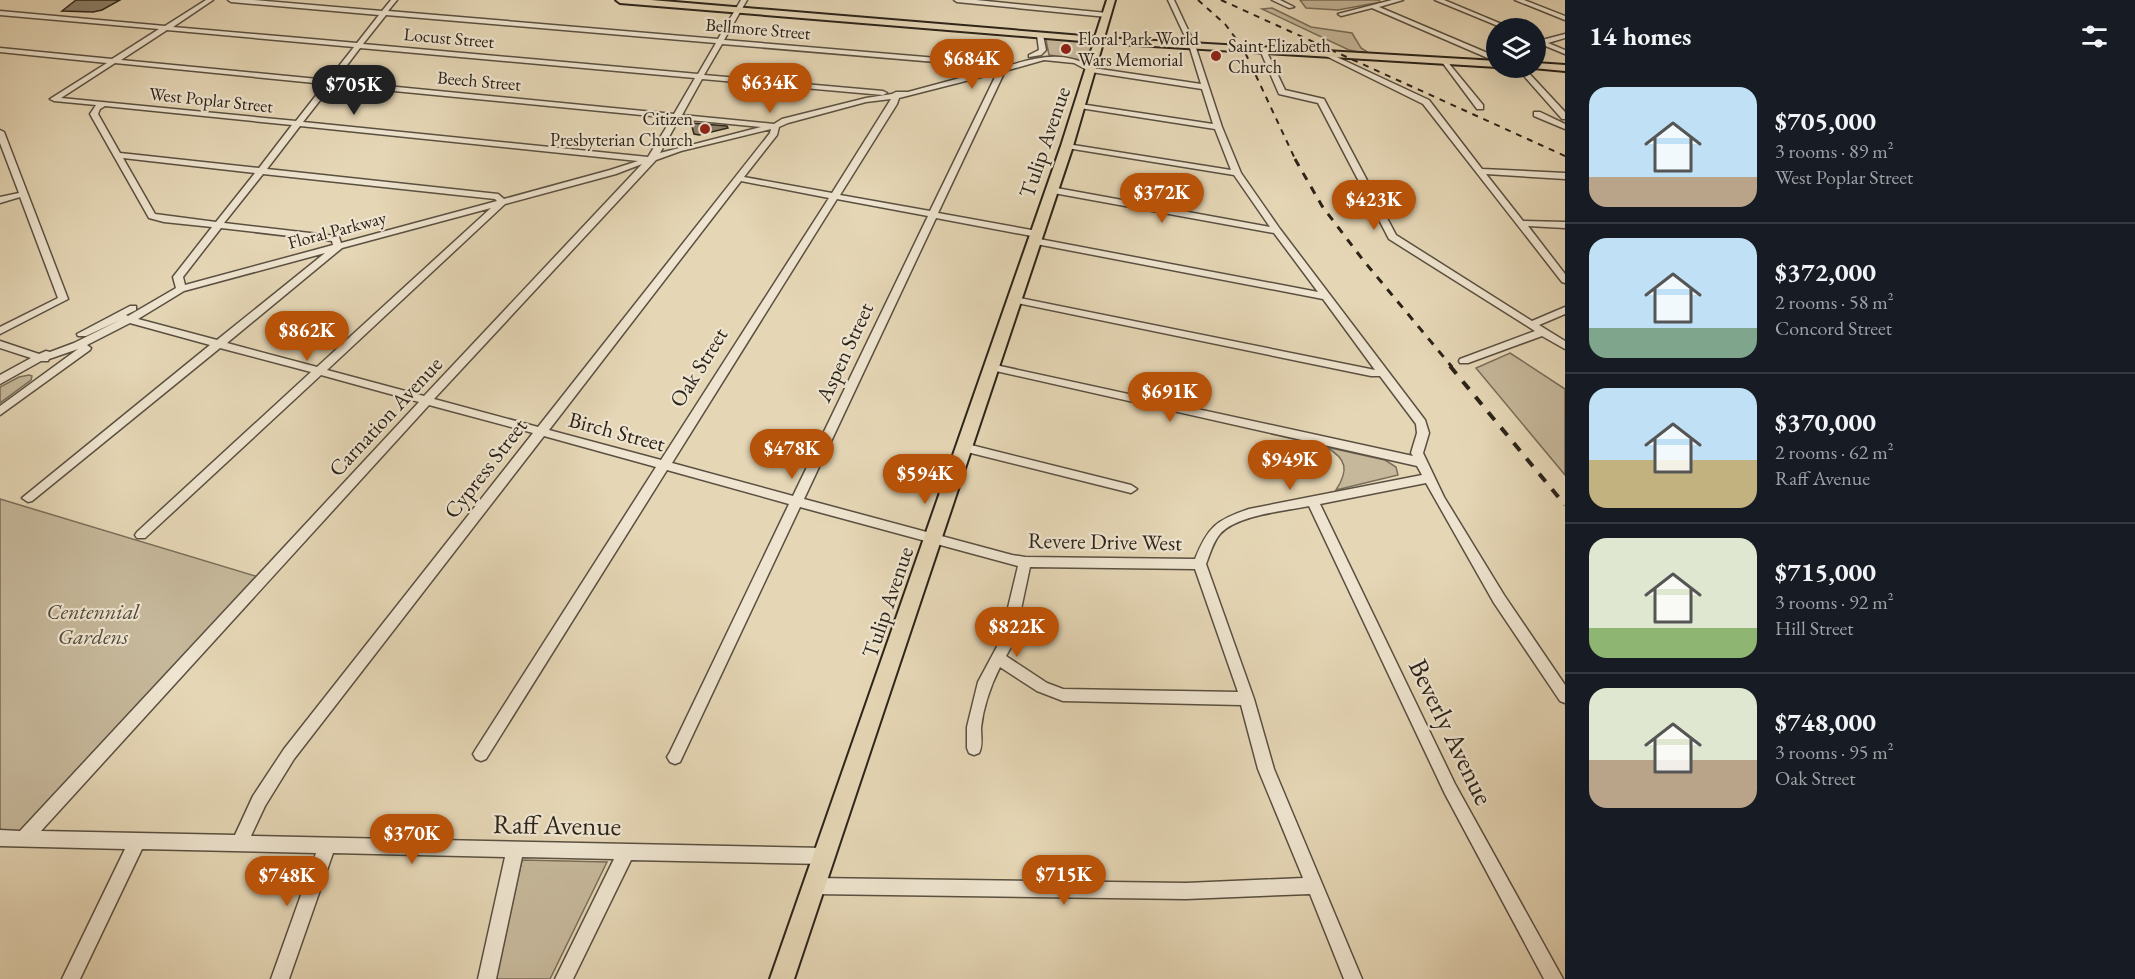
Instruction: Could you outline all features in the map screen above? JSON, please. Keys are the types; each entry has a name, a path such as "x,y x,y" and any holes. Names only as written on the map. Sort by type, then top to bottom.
{"main road":[{"path":"620,0 722,8 741,3 1100,40 1486,62"},
{"name":"Tulip Avenue","path":"782,979 1067,146 1111,0"},
{"path":"1546,67 1565,68"}],"street":[{"path":"113,62 210,0"},
{"name":"Bellmore Street","path":"231,0 999,67"},
{"path":"179,283 218,225 394,0"},
{"path":"957,0 1107,15"},
{"path":"1171,0 1192,45 1218,127 1238,173 1277,231 1422,427 1423,433 1417,450 1428,478 1504,608 1565,697"},
{"path":"1275,0 1291,7"},
{"path":"1341,14 1400,0"},
{"path":"1438,0 1486,19"},
{"path":"1518,0 1565,18"},
{"name":"Carnation Avenue","path":"24,838 652,159 741,3"},
{"path":"1372,6 1486,57"},
{"name":"Locust Street","path":"0,13 896,94"},
{"path":"1040,35 1044,48 1042,56"},
{"path":"1546,40 1565,36"},
{"path":"1546,44 1565,52"},
{"name":"Beech Street","path":"0,50 775,126"},
{"path":"1263,50 1282,92 1321,101 1392,237 1565,346"},
{"path":"1324,54 1426,102 1565,280"},
{"name":"Floral Parkway","path":"0,380 41,358 59,353 121,321 179,283 407,225 775,126 790,125 828,112 896,94 908,94 943,82 1042,56 1076,61 1091,70 1206,87"},
{"path":"1444,61 1480,107"},
{"name":"West Poplar Street","path":"113,62 54,99 652,159"},
{"name":"Aspen Street","path":"675,757 934,214 999,67"},
{"path":"1530,78 1565,117"},
{"name":"Oak Street","path":"481,754 893,104 896,94"},
{"path":"104,104 97,108 94,114 152,216 337,243"},
{"path":"1080,106 1218,127"},
{"path":"1537,114 1565,127"},
{"name":"Cypress Street","path":"239,844 259,801 289,754 774,133 775,126"},
{"path":"0,132 63,299 0,331"},
{"path":"1067,146 1238,173"},
{"name":"Floral Parkway","path":"118,155 500,199"},
{"path":"1480,171 1565,176"},
{"path":"738,178 934,214 1035,238 1327,297"},
{"path":"1052,190 1277,231"},
{"path":"0,200 23,194"},
{"path":"141,536 500,199"},
{"path":"1519,223 1565,225"},
{"path":"28,498 337,243"},
{"path":"1014,300 1371,373 1384,373"},
{"path":"1530,325 1565,310"},
{"path":"0,411 121,321"},
{"name":"Birch Street","path":"121,321 218,343 933,537"},
{"path":"1464,361 1543,332"},
{"path":"0,344 60,365"},
{"path":"991,367 1420,462"},
{"path":"963,447 1131,489"},
{"name":"Revere Drive West","path":"933,537 1025,562 1200,564 1212,531 1225,521 1249,514 1428,478"},
{"name":"Beverly Avenue","path":"1313,502 1449,789 1554,979"},
{"path":"974,748 974,727 985,682 1007,642 1025,562"},
{"path":"1200,564 1247,699 1266,769 1353,979"},
{"path":"999,659 1042,687 1063,695 1247,699"},
{"name":"Raff Avenue","path":"0,838 824,856"},
{"path":"71,979 138,840"},
{"path":"280,979 327,846"},
{"path":"487,979 515,850"},
{"path":"564,979 626,852"},
{"path":"814,886 1186,891 1314,886"}],"green space":[{"path":"1300,0 1378,0 1381,2 1338,10 1306,8"},
{"path":"1272,8 1311,27 1352,33 1361,48 1372,55 1349,50 1262,9"},
{"path":"1050,38 1093,44 1088,61 1049,55 1046,40"},
{"path":"1510,353 1565,389 1565,475 1476,368"},
{"path":"32,376 31,380 0,403 0,387 19,377"},
{"path":"1326,447 1385,460 1396,467 1398,475 1336,490 1343,477 1344,466 1338,456"},
{"name":"Centennial Gardens","path":"0,499 262,578 24,838 0,837"},
{"path":"522,860 607,862 550,979 496,979"}],"building":[{"path":"76,0 120,0 102,10 93,12 62,11"},
{"name":"Citizen Presbyterian Church","path":"691,123 727,126 728,128 699,135 694,134"}],"railway":[{"path":"1198,0 1225,24 1243,48 1295,160"},
{"path":"1221,0 1565,156"},
{"path":"1295,160 1322,206 1363,260 1452,367"},
{"path":"1450,366 1565,505"}],"place":[{"name":"Floral Park World Wars Memorial","path":"1066,49"},
{"name":"Saint Elizabeth Church","path":"1216,56"},
{"name":"Citizen Presbyterian Church","path":"705,129"}]}
